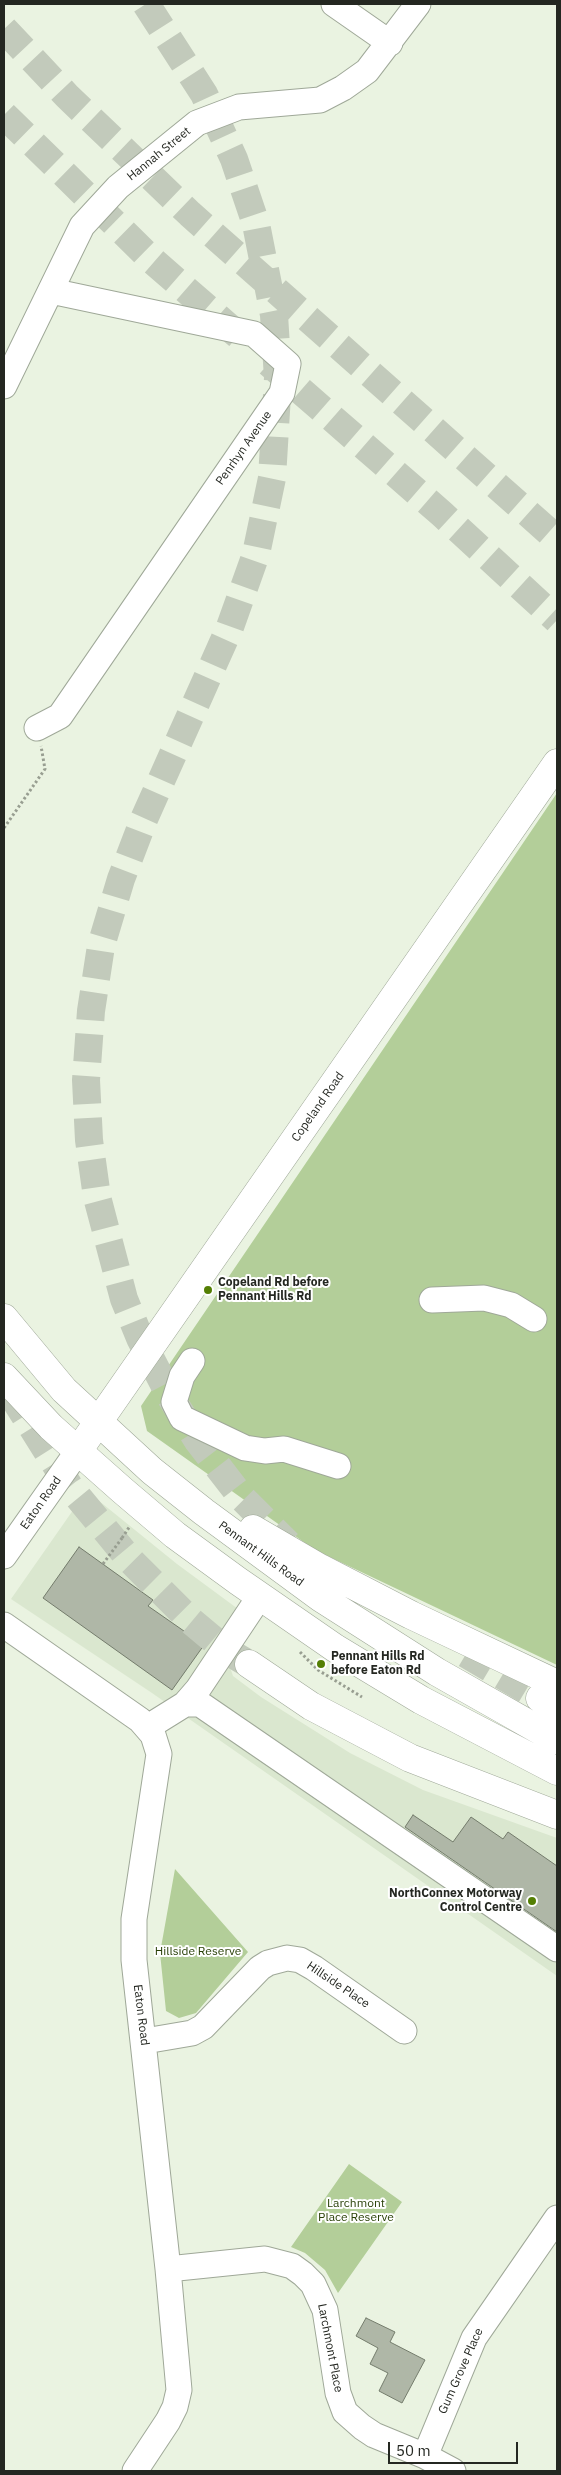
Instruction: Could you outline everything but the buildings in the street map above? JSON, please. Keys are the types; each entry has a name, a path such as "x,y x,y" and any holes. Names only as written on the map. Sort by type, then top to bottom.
{"main road":[{"name":"Copeland Road","path":"78,1451 557,763"},
{"name":"Pennant Hills Road","path":"4,1318 55,1381 152,1471 321,1598 437,1672 557,1740"},
{"path":"4,1377 51,1427 176,1535 260,1596 335,1648 421,1700 557,1772"},
{"path":"152,1471 320,1568 411,1615 552,1697"},
{"path":"249,1664 311,1706 410,1758 557,1814"}],"street":[{"path":"334,4 390,43"},
{"name":"Hannah Street","path":"4,386 82,226 118,187 198,123 239,107 320,100 367,71 418,4"},
{"name":"Penrhyn Avenue","path":"37,728 60,716 282,393 288,364 254,334 51,291"},
{"path":"432,1300 484,1298 511,1305 534,1318"},
{"path":"192,1361 182,1376 174,1402 182,1418 246,1448 265,1451 284,1449 338,1466"},
{"name":"Eaton Road","path":"4,1556 78,1451"},
{"path":"148,1727 185,1704 198,1689 260,1596"},
{"name":"Eaton Road","path":"4,1624 148,1727 158,1745 159,1765 134,1919 134,1960 145,2041 178,2390 175,2407 168,2422 135,2471"},
{"path":"185,1704 200,1704 557,1949"},
{"name":"Hillside Place","path":"145,2041 192,2033 203,2026 260,1968 268,1963 287,1958 300,1960 314,1968 404,2031"},
{"name":"Gum Grove Place","path":"425,2456 474,2338 557,2218"},
{"name":"Larchmont Place","path":"168,2269 265,2259 292,2266 313,2284 325,2310 338,2393 346,2412 362,2428 374,2435 425,2456 453,2471"}],"path":[{"path":"4,828 45,769 37,728"},
{"path":"103,1564 132,1524"}],"shaded area":[{"path":"88,1492 177,1564 253,1620 230,1667 233,1676 261,1697 350,1753 423,1790 557,1838 557,1976 152,1693 11,1599 85,1493"}],"green space":[{"path":"557,793 557,1665 315,1550 147,1431 141,1406"},
{"name":"Hillside Reserve","path":"175,1869 248,1952 196,2013 179,2018 166,2011 160,1953"},
{"name":"Larchmont Place Reserve","path":"349,2164 402,2202 338,2293 325,2270 305,2253 291,2247"}],"tunnel":[{"path":"146,4 204,94 234,159 256,224 274,315 278,378 272,478 256,554 230,627 144,819 121,879 101,946 91,1011 86,1080 89,1140 97,1197 124,1299 140,1338 170,1396 198,1441 242,1498 288,1544"},
{"path":"4,29 67,96 190,214 557,539"},
{"path":"4,115 153,261 239,336"},
{"path":"269,363 442,514 557,620"},
{"path":"10,1392 69,1486 131,1561 191,1621 227,1651 249,1664"},
{"path":"466,1654 540,1698"}],"place":[{"name":"Copeland Rd before Pennant Hills Rd","path":"208,1290"},
{"name":"Pennant Hills Rd before Eaton Rd","path":"321,1664"},
{"name":"NorthConnex Motorway Control Centre","path":"532,1901"}]}
